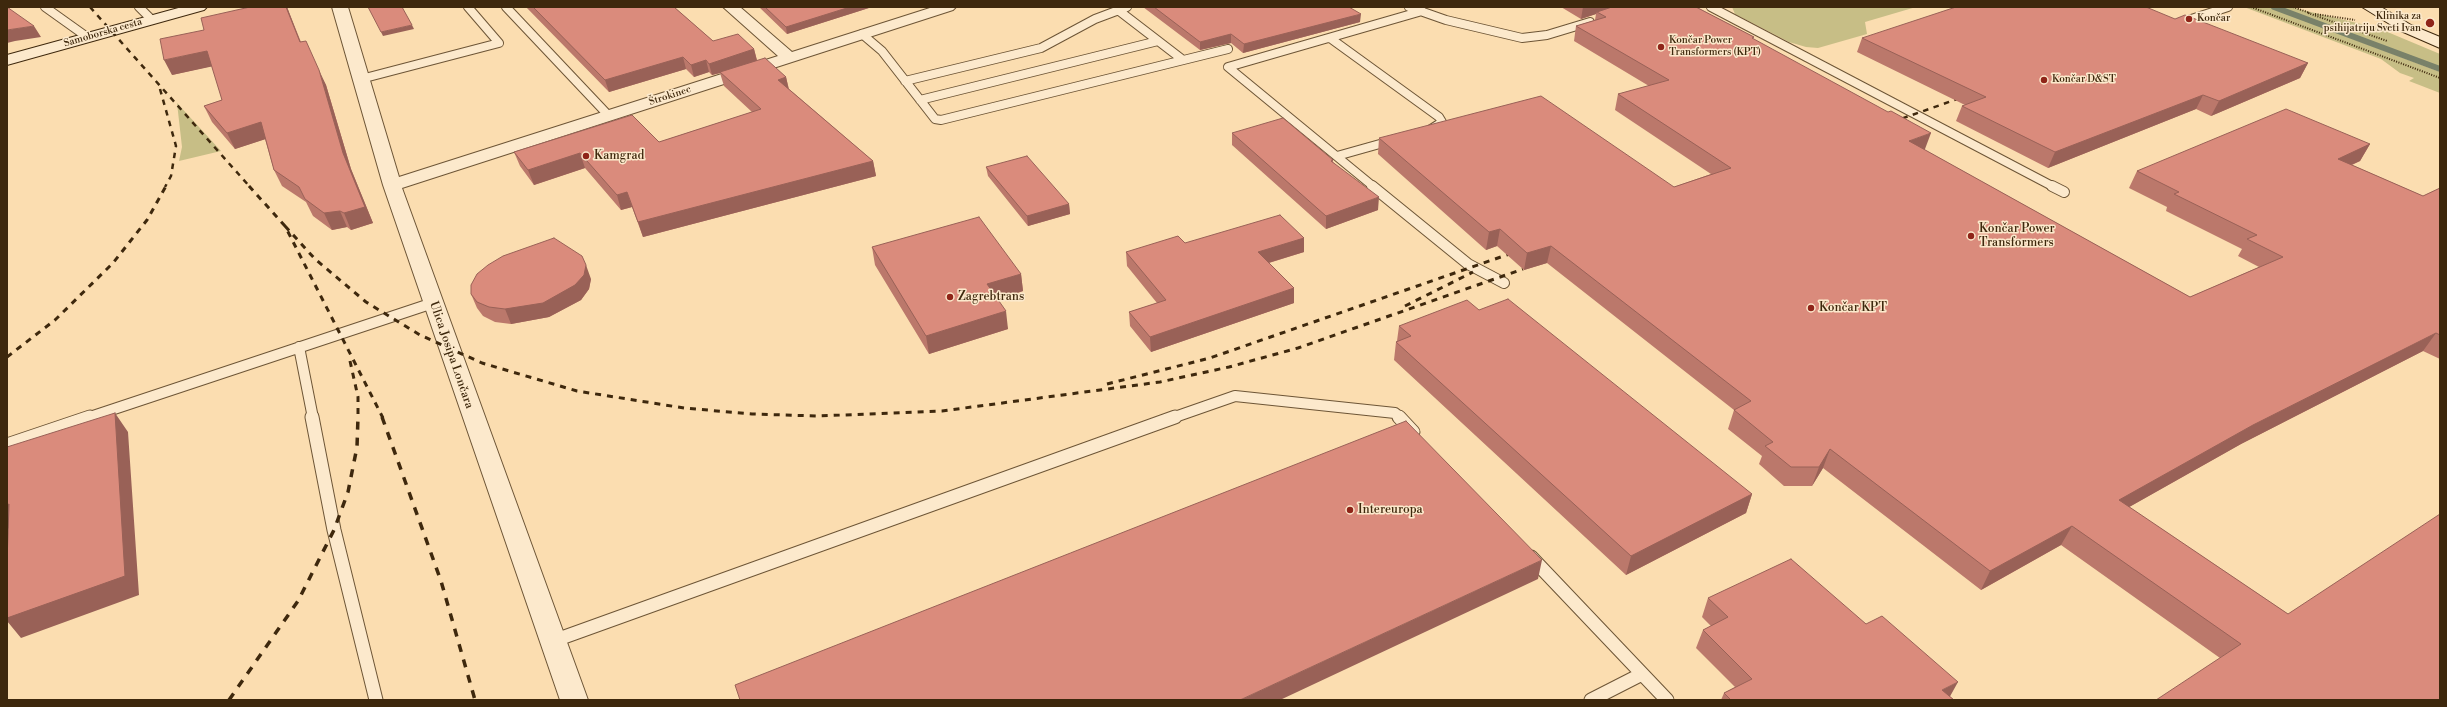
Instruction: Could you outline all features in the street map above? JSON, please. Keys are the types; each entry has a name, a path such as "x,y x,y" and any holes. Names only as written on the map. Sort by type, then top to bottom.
{"street":[{"name":"Samoborska cesta","path":"7,60 151,19 199,7"},
{"name":"Ulica Josipa Lončara","path":"340,7 392,185 574,700"},
{"path":"730,7 790,58"},
{"name":"Štrokinec","path":"392,185 948,7"},
{"path":"2370,7 2406,28 2440,43"}],"lane":[{"path":"45,7 87,37"},
{"path":"139,7 151,19"},
{"path":"361,79 499,43 468,7"},
{"path":"506,7 609,116"},
{"path":"905,81 1041,48 1088,23 1127,7"},
{"path":"1409,7 1494,33 1522,38 1547,35 1600,19"},
{"path":"1711,7 2064,192"},
{"path":"2173,22 2228,7"},
{"path":"1118,10 1183,60"},
{"path":"1422,11 1228,67 1468,264 1504,283"},
{"path":"862,34 882,51 935,119 941,120 1228,49"},
{"path":"1330,38 1439,117 1442,122 1438,127 1423,131"},
{"path":"920,100 1158,41"},
{"path":"1337,156 1402,137"},
{"path":"7,445 166,394 299,347 433,303"},
{"path":"299,347 334,530 376,700"},
{"path":"553,641 1235,396 1395,413 1422,442"},
{"path":"1521,546 1667,700"},
{"path":"1591,700 1642,674"}],"path":[{"path":"2251,7 2440,78"},
{"path":"2293,7 2389,42"},
{"path":"2308,13 2360,21"}],"shaded area":[{"path":"1732,7 1916,7 1865,22 1867,34 1818,48 1806,47 1789,42 1735,14"},
{"path":"2244,7 2269,7 2440,72 2440,93 2409,81 2414,78 2400,73 2381,59"},
{"path":"2279,7 2290,7 2378,28 2440,54 2440,67"},
{"path":"177,103 221,151 179,161 182,147"}],"building":[{"path":"7,7 34,26 7,30"},
{"path":"250,7 286,7 300,42 306,41 319,70 343,153 365,207 344,213 340,211 324,213 305,199 299,187 274,170 261,122 227,133 204,106 222,100 207,51 164,60 160,39 204,30 201,18"},
{"path":"368,7 402,7 412,25 381,32"},
{"path":"533,7 674,7 713,41 738,34 754,49 709,64 706,60 691,65 683,57 605,80"},
{"path":"765,7 850,7 786,27"},
{"path":"1154,7 1349,7 1361,14 1244,44 1231,34 1200,42"},
{"path":"1612,7 1696,7 1754,37 1752,38 1888,112 1891,111 1931,133 1909,141 2190,297 2283,257 2247,239 2257,235 2174,194 2179,192 2137,171 2286,109 2370,144 2338,159 2423,196 2440,188 2440,335 2436,333 2253,425 2119,500 2288,614 2440,514 2440,700 2156,700 2241,644 2072,526 1990,571 1830,449 1819,467 1791,467 1765,446 1773,442 1734,410 1751,401 1551,246 1527,253 1500,229 1489,232 1379,138 1541,96 1674,187 1731,168 1618,94 1669,80 1576,26 1606,17 1597,12"},
{"path":"1956,7 2146,7 2175,19 2185,15 2308,63 2219,101 2203,95 2055,152 1962,106 1986,97 1862,38"},
{"path":"765,58 786,77 778,80 873,161 638,222 627,192 617,195 580,153 528,170 514,152 632,115 659,142 761,109 720,72"},
{"path":"1283,118 1333,160 1331,161 1379,197 1326,216 1232,133"},
{"path":"1027,156 1069,204 1027,216 986,167"},
{"path":"1280,215 1304,238 1258,252 1294,288 1150,337 1129,312 1166,300 1126,252 1178,236 1185,243"},
{"name":"Zagrebtrans","path":"979,217 1021,274 987,284 1006,311 926,336 872,247"},
{"path":"554,238 582,256 586,265 584,275 575,285 543,303 505,309 489,307 477,302 471,294 471,285 477,274 488,265 503,256"},
{"path":"1508,299 1752,494 1631,556 1396,342 1411,336 1399,326 1467,300 1479,310"},
{"path":"115,413 125,576 7,618 9,504 7,505 7,447"},
{"name":"Intereuropa","path":"1406,421 1542,560 1240,700 740,700 735,685"},
{"path":"1791,559 1866,624 1882,616 1958,682 1942,690 1954,700 1731,700 1724,693 1752,679 1703,630 1728,617 1708,598"}],"waterway":[{"path":"2274,7 2440,69"}],"railway":[{"path":"90,7 250,187"},
{"path":"160,89 176,146 171,176 165,187"},
{"path":"1892,122 1966,96"},
{"path":"7,357 55,320 113,263 147,220 166,186"},
{"path":"249,186 285,226"},
{"path":"285,226 315,259 366,302 420,335 482,363 577,391 684,408 752,414 818,416 942,411 1160,382 1229,367 1298,348 1523,269"},
{"path":"285,226 383,418"},
{"path":"1107,384 1210,358 1518,251"},
{"path":"1405,306 1473,272"},
{"path":"350,361 358,397 358,417"},
{"path":"229,700 298,601 334,530 348,492 357,447 358,417"},
{"path":"382,417 441,581 475,700"}],"place":[{"name":"Končar","path":"2189,19"},
{"name":"Klinika za psihijatriju Sveti Ivan","path":"2430,23"},
{"name":"Končar Power Transformers (KPT)","path":"1661,47"},
{"name":"Končar D&ST","path":"2044,80"},
{"name":"Kamgrad","path":"586,156"},
{"name":"Končar Power Transformers","path":"1971,236"},
{"name":"Zagrebtrans","path":"950,297"},
{"name":"Končar KPT","path":"1811,308"},
{"name":"Intereuropa","path":"1350,510"}]}
